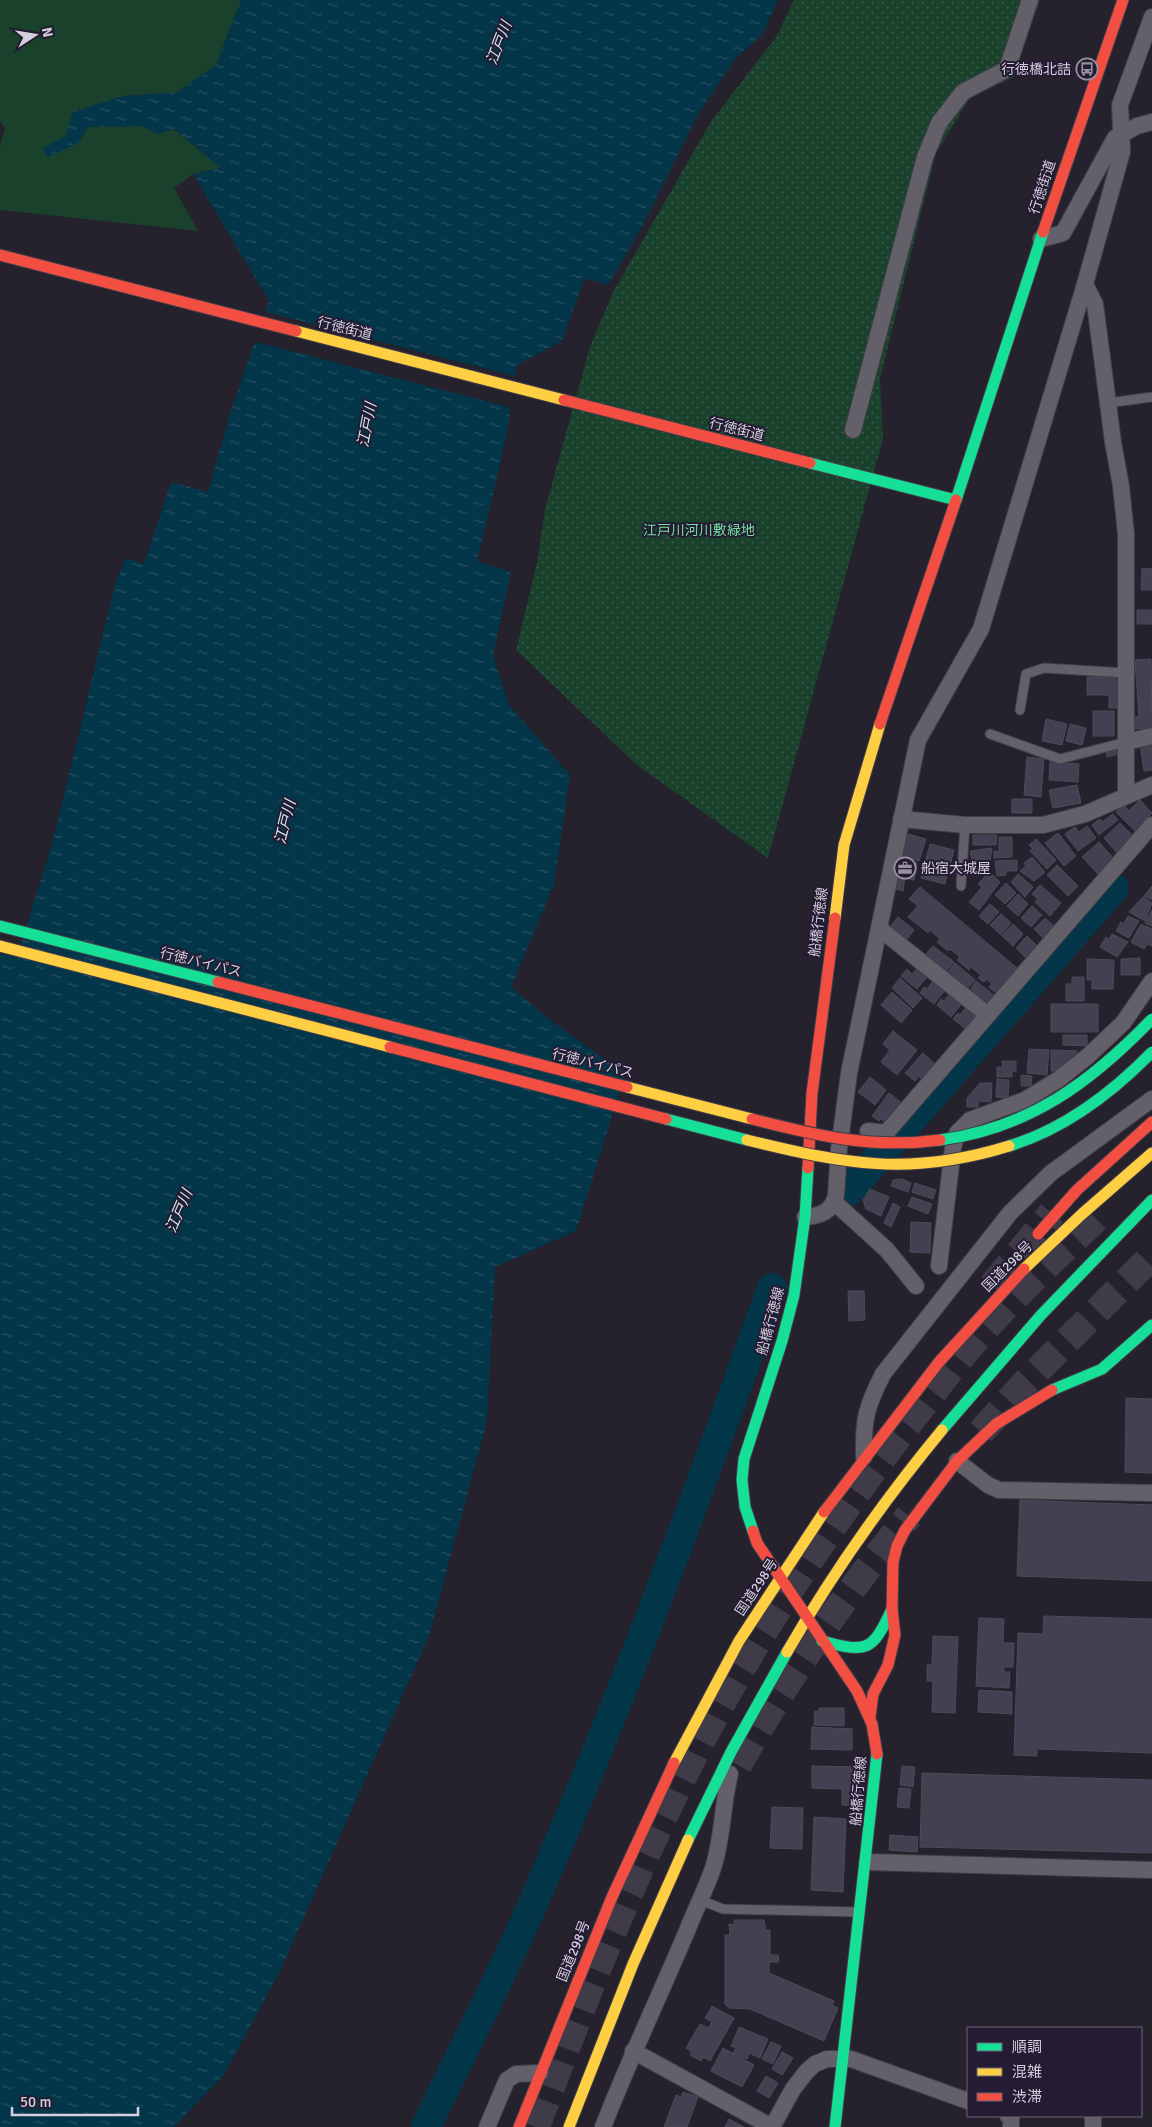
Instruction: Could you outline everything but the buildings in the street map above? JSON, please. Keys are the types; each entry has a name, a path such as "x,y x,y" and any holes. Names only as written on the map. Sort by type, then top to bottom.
{"main road":[{"name":"行徳街道","path":"0,255 956,500 1041,239 1123,0"},
{"name":"船橋行徳線","path":"835,2127 867,1862 877,1760 870,1716 857,1691 779,1578 753,1535 745,1507 742,1480 744,1459 782,1341 794,1295 805,1217 812,1092 844,845 867,763 956,500"},
{"name":"行徳バイパス","path":"0,926 822,1137 860,1142 912,1144 940,1140 995,1128 1024,1118 1054,1103 1103,1070 1152,1019"},
{"path":"0,946 747,1140 811,1155 864,1164 920,1166 955,1161 992,1152 1034,1138 1082,1112 1104,1097 1126,1079 1152,1052"},
{"path":"1028,1244 1077,1190 1152,1122"},
{"name":"国道298号","path":"519,2127 602,1920 663,1784 721,1673 779,1578 864,1458 930,1372 972,1323 1046,1248 1152,1153"},
{"path":"569,2127 619,1997 702,1808 743,1729 807,1619 875,1518 958,1411 1000,1360 1065,1288 1152,1200"},
{"path":"972,1323 1018,1258"},
{"path":"870,1716 873,1694 888,1665 894,1642 892,1609 893,1562 897,1546 905,1530 957,1460 980,1437 1013,1412 1050,1391 1102,1369 1152,1325"},
{"path":"958,1411 1037,1338"},
{"path":"822,1640 848,1648 867,1647 880,1635 892,1609"}],"street":[{"path":"853,430 924,157 939,124 964,92 1007,69 1030,0"},
{"path":"805,1217 820,1216 834,1202 841,1127 849,1073 918,740 981,629 1085,284 1122,152 1120,105 1152,17"},
{"path":"1041,239 1063,233 1110,145 1122,133 1152,122"},
{"path":"1085,284 1095,304 1126,534 1126,795"},
{"path":"1126,742 1152,736"},
{"path":"901,819 964,825 1043,826 1085,814 1126,795 1152,786"},
{"path":"841,1127 886,1133 1152,825"},
{"path":"880,929 988,1015"},
{"path":"939,1266 953,1148 957,1133 970,1120 1025,1100 1059,1079 1088,1056 1123,1023 1152,981"},
{"path":"864,1458 863,1425 871,1398 883,1374 1010,1213 1051,1173 1152,1099"},
{"path":"839,1149 877,1153 912,1153 953,1148"},
{"path":"834,1202 887,1250 916,1286"},
{"path":"957,1460 988,1485 999,1490 1152,1493"},
{"path":"603,2127 633,2051 651,2016 700,1900 716,1855 723,1804 743,1729"},
{"path":"867,1862 1152,1870"},
{"path":"633,2051 772,2127 793,2089 807,2071 815,2064 842,2058 851,2059 967,2101"},
{"path":"487,2127 508,2080 516,2074 540,2073"}],"lane":[{"path":"1108,403 1152,397"},
{"path":"1020,710 1026,674 1044,668 1126,673"},
{"path":"990,734 1060,759 1126,742"},
{"path":"961,886 964,825"},
{"path":"700,1900 723,1909 860,1912"}],"green space":[{"path":"0,0 241,0 216,65 178,92 123,96 65,136 47,157 78,143 88,127 143,126 157,134 174,129 221,168 193,174 174,188 198,231 0,210 0,145 5,128 0,121"},
{"name":"江戸川河川敷緑地","path":"794,0 1040,0 1014,77 970,98 936,153 880,379 883,439 768,858 638,766 516,650 537,563 545,509 590,347 613,292 712,120 777,36"}],"water":[{"name":"江戸川","path":"241,0 778,0 762,35 735,59 697,116 642,227 608,285 585,278 562,341 517,365 506,438 477,561 511,572 493,655 509,705 570,775 554,885 511,987 549,1019 625,1074 576,1231 495,1267 487,1421 429,1636 281,1969 224,2075 174,2127 0,2127 0,955 18,953 52,844 116,581 126,558 144,564 171,482 208,492 230,413 269,301 193,174 221,168 174,129 157,134 143,126 88,127 78,143 47,157 42,149 65,136 73,112 123,96 178,92 216,65"}],"pier":[{"path":"262,311 518,377 513,408 252,341"}],"waterway":[{"path":"848,1192 1114,888"},
{"path":"426,2127 538,1892 601,1743 717,1441 772,1288"}],"tunnel":[{"path":"992,1286 1052,1213"},
{"path":"536,2127 602,1957 676,1791 723,1701 774,1615 859,1490 954,1365 1006,1306 1100,1215"},
{"path":"981,1432 1024,1384 1152,1256"},
{"path":"738,1765 818,1637 862,1575 909,1516"}],"traffic: fast":[{"path":"810,463 956,500 1043,232"},
{"path":"0,926 218,982"},
{"path":"940,1140 972,1134 1003,1125 1057,1099 1106,1063 1152,1019"},
{"path":"1009,1146 1030,1139 1068,1120 1104,1096 1152,1052"},
{"path":"666,1119 747,1140"},
{"path":"753,1531 745,1507 742,1480 744,1459 782,1341 794,1295 805,1217 808,1168"},
{"path":"942,1430 1041,1315 1152,1200"},
{"path":"1052,1390 1102,1369 1152,1325"},
{"path":"822,1641 849,1647 866,1646 879,1634 892,1609"},
{"path":"688,1840 731,1752 787,1652"},
{"path":"835,2127 877,1754"}],"traffic: slow":[{"path":"296,331 564,400"},
{"path":"835,918 844,845 880,724"},
{"path":"0,946 390,1047"},
{"path":"627,1087 752,1119"},
{"path":"747,1140 847,1161 877,1164 940,1162 973,1156 1009,1146"},
{"path":"1024,1269 1082,1214 1152,1153"},
{"path":"787,1652 822,1594 860,1538 942,1430"},
{"path":"674,1763 739,1641 824,1512"},
{"path":"569,2127 633,1964 688,1840"}],"traffic: jam":[{"path":"1043,232 1123,0"},
{"path":"0,255 296,331"},
{"path":"564,400 810,463"},
{"path":"880,724 956,500"},
{"path":"808,1168 812,1093 835,918"},
{"path":"218,982 627,1087"},
{"path":"390,1047 666,1119"},
{"path":"752,1119 800,1131 868,1142 891,1143 940,1140"},
{"path":"1038,1234 1077,1190 1152,1122"},
{"path":"824,1512 939,1362 1024,1269"},
{"path":"870,1717 873,1694 888,1665 895,1635 892,1609 893,1562 897,1546 905,1530 957,1461 996,1424 1052,1390"},
{"path":"753,1531 757,1543 857,1691 872,1724 877,1754"},
{"path":"519,2127 612,1897 674,1763"}],"place":[{"name":"行徳橋北詰","path":"1087,69"},
{"name":"船宿大城屋","path":"905,868"}]}
